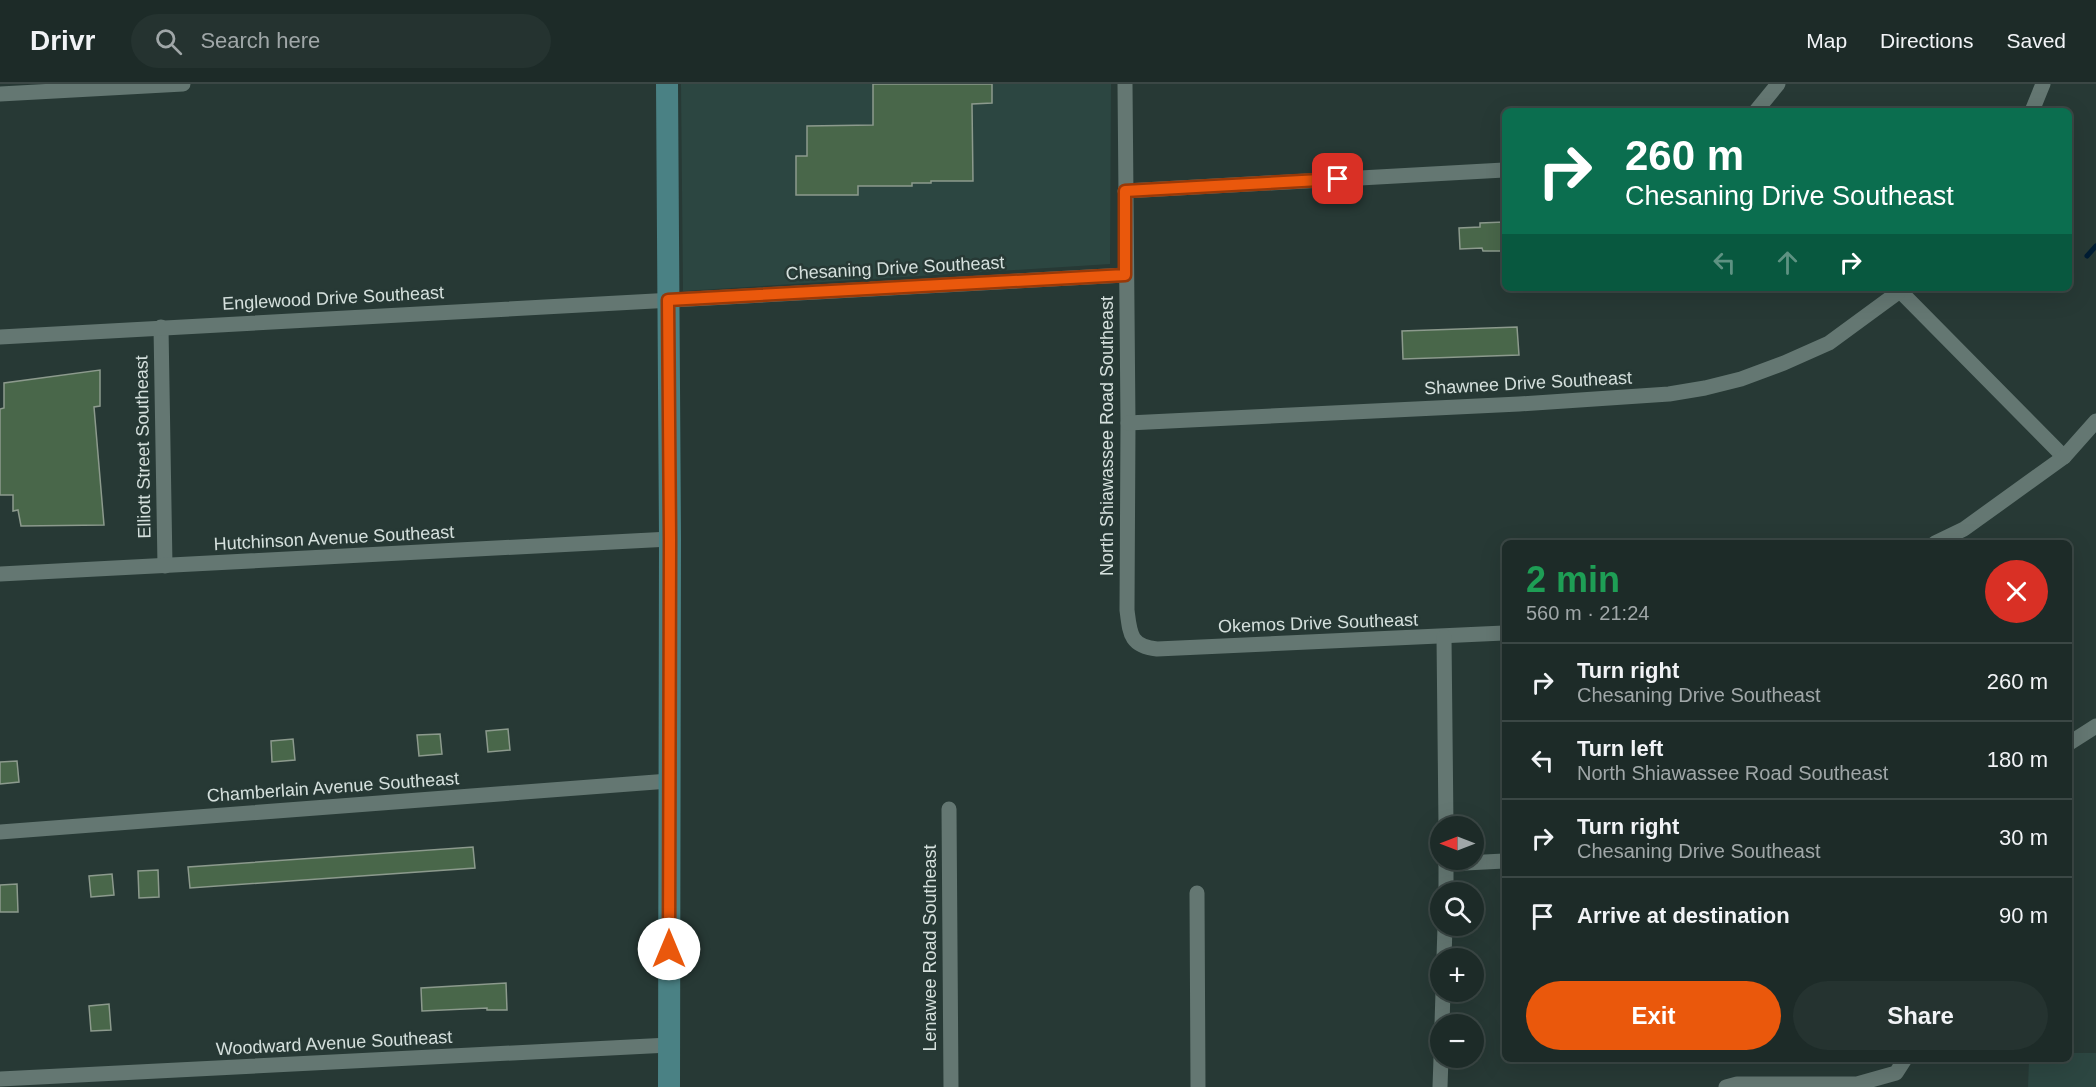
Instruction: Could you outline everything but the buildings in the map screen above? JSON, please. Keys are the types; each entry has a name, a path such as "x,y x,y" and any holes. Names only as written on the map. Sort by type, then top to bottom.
{"main road":[{"path":"667,84 670,539 669,1087"}],"street":[{"path":"0,94 183,84"},
{"name":"North Shiawassee Road Southeast","path":"1125,84 1127,610 1130,631 1135,642"},
{"path":"1758,108 1778,84"},
{"path":"2033,108 2043,84"},
{"path":"1125,191 1502,170"},
{"name":"Chesaning Drive Southeast","path":"668,300 1125,275"},
{"name":"Shawnee Drive Southeast","path":"1128,423 1519,404 1669,394 1742,379 1829,343 1898,291"},
{"path":"1903,291 2064,457"},
{"name":"Englewood Drive Southeast","path":"0,337 668,300"},
{"name":"Elliott Street Southeast","path":"161,327 165,566"},
{"path":"1941,540 1964,529 2064,457 2096,421"},
{"name":"Hutchinson Avenue Southeast","path":"0,574 670,539"},
{"name":"Okemos Drive Southeast","path":"1135,642 1144,648 1157,649 1502,633"},
{"path":"1444,637 1446,816"},
{"path":"2072,741 2096,726"},
{"name":"Chamberlain Avenue Southeast","path":"0,832 669,782"},
{"name":"Lenawee Road Southeast","path":"949,809 951,1087"},
{"path":"1484,861 1502,861"},
{"path":"1197,893 1198,1087"},
{"name":"Woodward Avenue Southeast","path":"0,1079 669,1045"},
{"path":"1726,1087 1737,1084 1857,1084 1896,1074 1903,1062"},
{"path":"1440,1087 1441,1068"}],"shaded area":[{"path":"681,84 1111,84 1110,264 683,291"},
{"path":"2072,1053 2096,1053 2096,1087 2028,1087 2029,1062 2072,1062"}],"waterway":[{"path":"2087,256 2096,246"}],"route":[{"path":"669,949 668,300 1125,275 1125,191 1338,179"}]}
